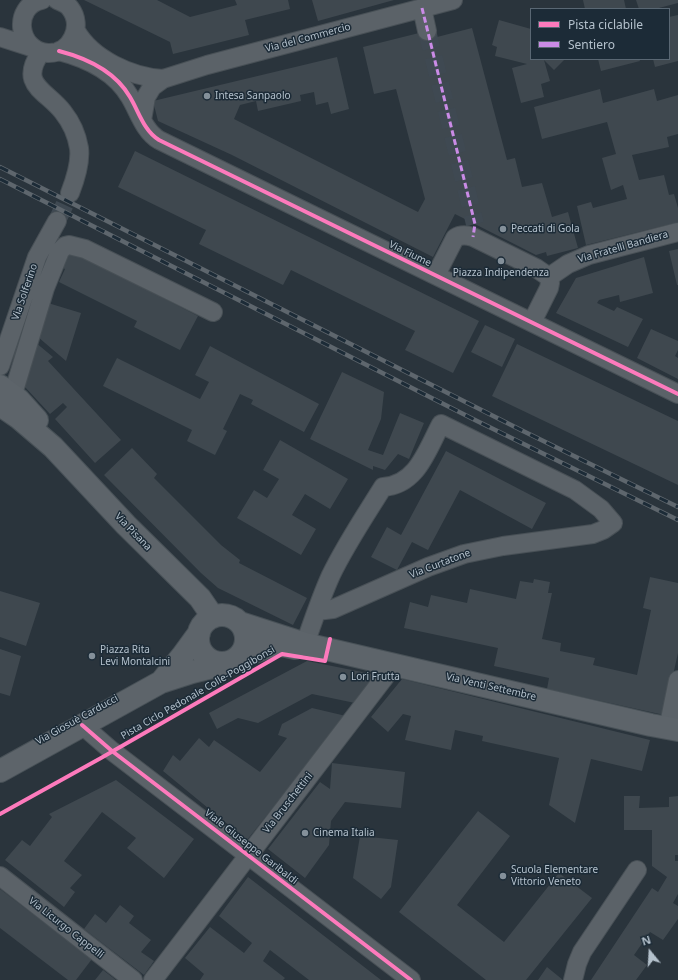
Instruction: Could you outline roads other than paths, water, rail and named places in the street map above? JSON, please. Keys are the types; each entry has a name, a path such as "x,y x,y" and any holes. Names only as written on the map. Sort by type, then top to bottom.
{"main road":[{"name":"Via Pisana","path":"4,395 31,412 53,447 126,525 200,598 206,625"},
{"path":"227,615 240,622 246,636 244,651 231,661 216,663 202,654 198,640 206,625 227,615"},
{"name":"Via Venti Settembre","path":"240,622 305,644 673,729"},
{"name":"Via Giosuè Carducci","path":"161,682 184,655 206,625"},
{"name":"Via Venti Settembre","path":"231,661 271,646 281,645 298,648 305,644"},
{"name":"Via Giosuè Carducci","path":"0,771 161,682 231,661"}],"street":[{"path":"37,50 28,43 24,36 22,20 31,5 42,0"},
{"path":"0,37 50,53 59,51 67,46 76,30 76,23 70,8 57,0"},
{"name":"Via del Commercio","path":"164,79 207,65 428,4 453,0"},
{"path":"427,31 428,4"},
{"path":"0,25 22,29"},
{"path":"76,30 88,48 119,67 136,74 164,79"},
{"path":"37,50 33,67 33,77 35,83 42,93 64,112 74,131 79,149 77,169 70,193"},
{"name":"Via Fiume","path":"59,51 91,62 116,79 126,91 150,134 159,140 678,394"},
{"path":"142,120 146,97 152,87 164,79"},
{"name":"Via Solferino","path":"0,366 37,258 57,221"},
{"path":"436,275 455,238 474,231 549,277 549,288 532,322"},
{"name":"Via Fratelli Bandiera","path":"549,277 568,264 589,255 678,232"},
{"path":"4,395 57,257 65,246 72,245 85,249 212,312"},
{"name":"Via Curtatone","path":"441,424 575,490 601,509 614,523 593,534 503,546 464,554 428,567 333,609 317,611 334,568 383,487 405,480 413,474 441,424"},
{"path":"305,644 317,611"},
{"name":"Via Bruschettini","path":"153,980 394,665"},
{"path":"673,729 678,680"},
{"name":"Viale Giuseppe Garibaldi","path":"82,725 112,751 411,980"},
{"path":"573,980 582,952 637,870"},
{"name":"Via Licurgo Cappelli","path":"0,876 133,980"}],"tunnel":[{"path":"427,31 475,224"},
{"path":"57,221 70,193"}],"railway":[{"path":"0,167 523,431 678,507"},
{"path":"0,179 477,421 678,520"}],"place":[{"name":"Intesa Sanpaolo","path":"207,96"},
{"name":"Peccati di Gola","path":"503,229"},
{"name":"Piazza Indipendenza","path":"501,261"},
{"name":"Piazza Rita Levi Montalcini","path":"92,656"},
{"name":"Lori Frutta","path":"343,677"},
{"name":"Cinema Italia","path":"305,833"},
{"name":"Scuola Elementare Vittorio Veneto","path":"503,876"}]}
